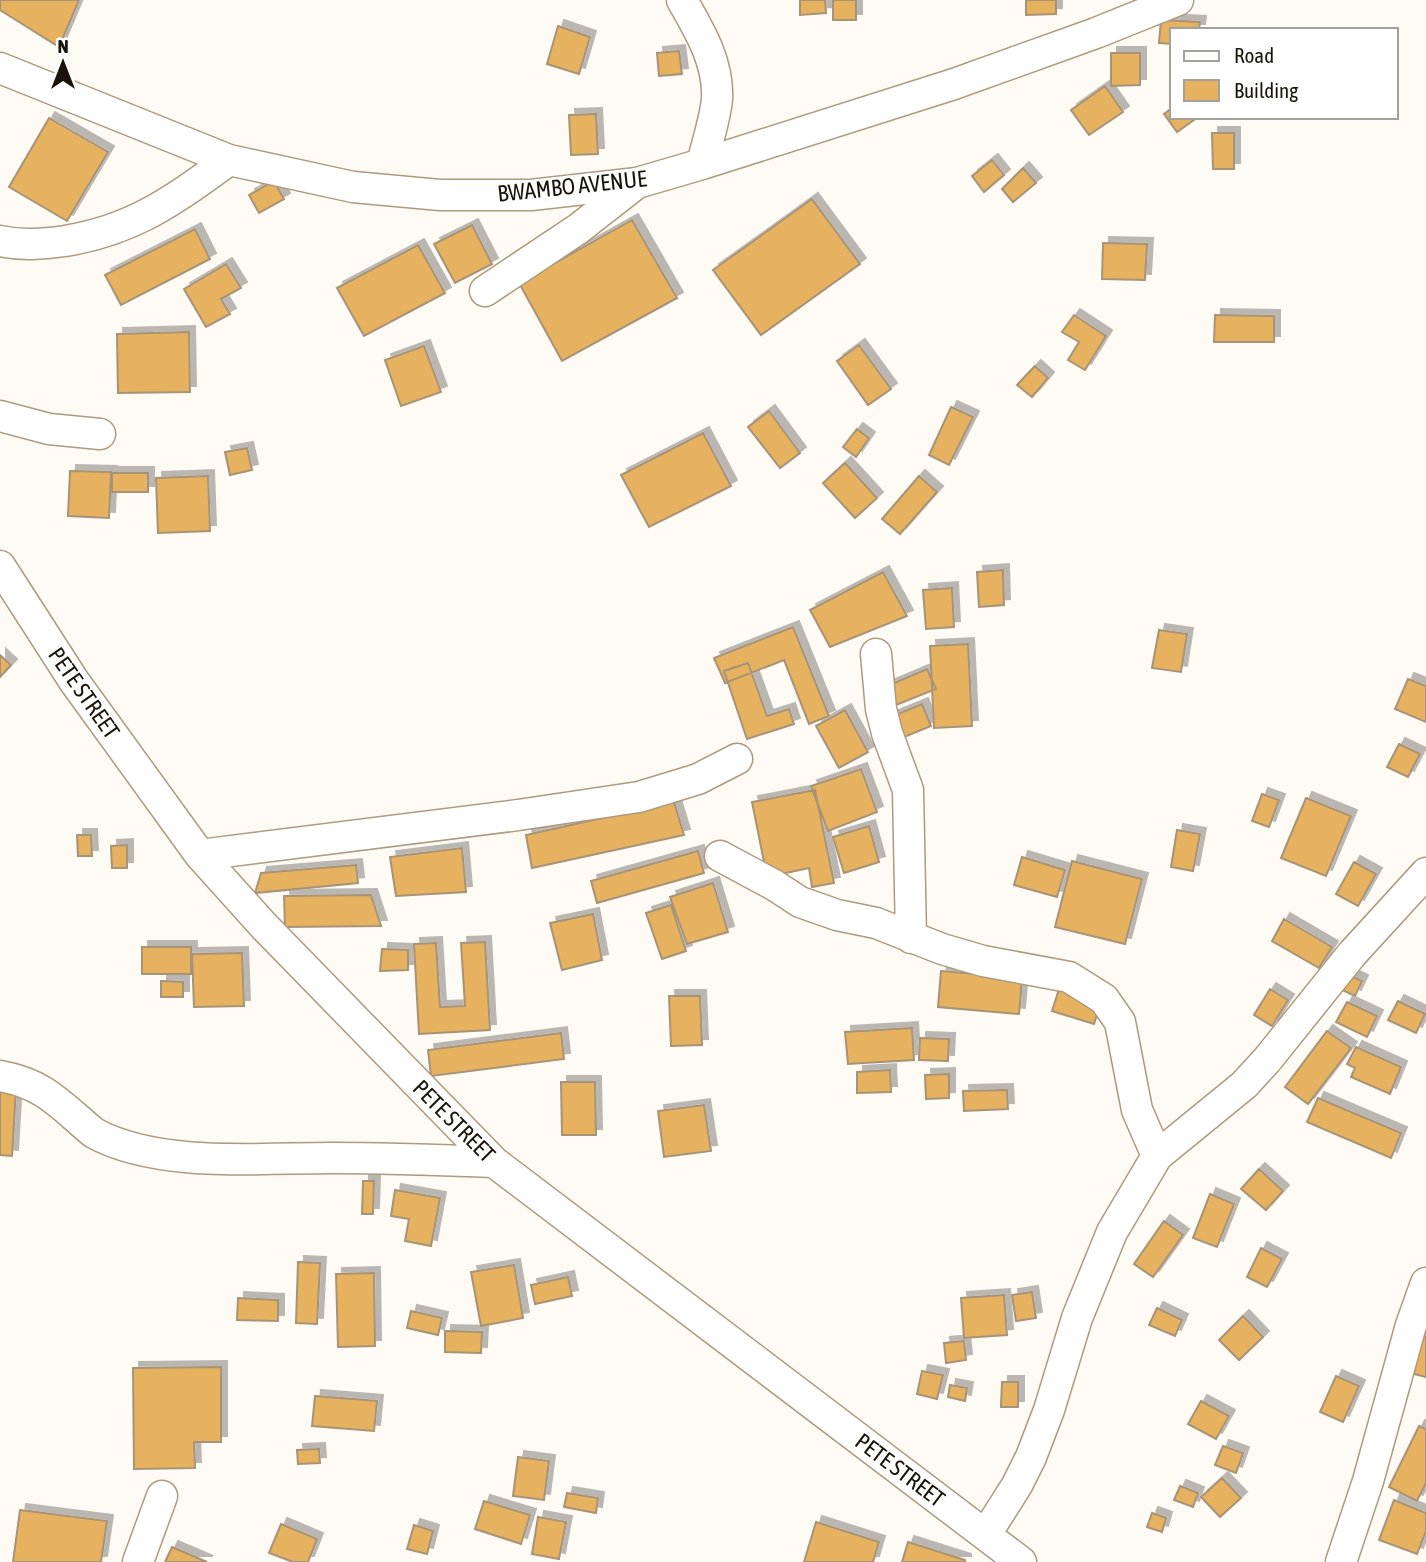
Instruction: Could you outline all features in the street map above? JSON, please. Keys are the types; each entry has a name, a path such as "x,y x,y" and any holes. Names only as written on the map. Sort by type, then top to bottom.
{"street":[{"path":"682,0 704,40 716,83 717,99 702,164"},
{"name":"BWAMBO AVENUE","path":"0,68 229,160 353,187 439,195 531,195 638,183 702,164 954,84 1096,33 1178,0"},
{"path":"0,241 26,245 45,244 103,233 134,222 162,207 229,160"},
{"path":"485,291 578,229 638,183"},
{"path":"0,416 49,429 100,434"},
{"name":"PETE STREET","path":"0,566 74,681 200,855 263,925 494,1162 1021,1562"},
{"path":"876,654 881,709 908,790 911,938"},
{"path":"200,855 639,797 698,779 737,759"},
{"path":"720,856 800,902 837,915 876,923 911,938 983,961 1069,977 1104,999 1120,1022 1137,1110 1157,1156"},
{"path":"986,1534 1031,1457 1049,1410 1077,1318 1112,1233 1157,1156 1244,1085 1352,954 1426,873"},
{"path":"0,1076 21,1080 40,1088 104,1139 170,1157 382,1158 494,1162"},
{"path":"1341,1562 1418,1327 1426,1283"},
{"path":"138,1562 162,1496"}],"building":[{"path":"0,0 79,0 59,47 0,10"},
{"path":"800,0 825,0 826,13 800,15"},
{"path":"833,0 856,0 856,20 833,20"},
{"path":"1026,0 1056,0 1056,14 1026,15"},
{"path":"1161,20 1200,22 1199,28 1170,28 1170,44 1159,43"},
{"path":"558,26 590,37 579,74 547,64"},
{"path":"679,51 682,74 659,76 657,53"},
{"path":"1111,53 1140,53 1140,85 1111,86"},
{"path":"1105,86 1123,112 1089,135 1071,110"},
{"path":"1170,110 1170,119 1195,119 1177,132 1164,114"},
{"path":"596,114 598,154 571,155 569,115"},
{"path":"49,118 108,152 67,221 9,187"},
{"path":"1212,133 1234,133 1234,169 1213,169"},
{"path":"992,160 1004,175 984,192 972,176"},
{"path":"1023,168 1036,183 1013,202 1002,189"},
{"path":"274,181 284,199 259,213 249,195"},
{"path":"812,199 860,264 761,335 713,270"},
{"path":"632,220 677,298 562,361 519,283"},
{"path":"472,225 492,264 455,283 434,244"},
{"path":"195,229 210,259 121,305 105,275"},
{"path":"1103,243 1147,244 1145,280 1102,279"},
{"path":"418,245 445,293 364,336 337,288"},
{"path":"226,264 241,288 221,299 230,314 206,327 184,289"},
{"path":"1074,315 1106,336 1085,370 1068,360 1079,342 1062,332"},
{"path":"1215,315 1274,316 1274,342 1214,342"},
{"path":"189,332 190,392 118,393 117,334"},
{"path":"859,345 891,389 868,405 837,361"},
{"path":"424,346 441,392 401,406 385,360"},
{"path":"1035,366 1048,378 1032,397 1017,385"},
{"path":"951,407 973,417 949,465 929,455"},
{"path":"769,411 800,453 780,468 748,427"},
{"path":"857,429 869,438 856,457 843,447"},
{"path":"703,433 731,486 649,527 621,475"},
{"path":"247,448 252,470 230,475 225,452"},
{"path":"845,463 877,498 855,518 823,483"},
{"path":"70,471 111,472 109,518 68,516"},
{"path":"112,473 148,473 148,492 112,492"},
{"path":"208,476 210,531 158,533 156,478"},
{"path":"919,476 937,492 900,534 882,519"},
{"path":"1003,570 1004,605 979,607 977,572"},
{"path":"883,572 907,616 830,647 810,610"},
{"path":"952,588 954,627 926,629 923,590"},
{"path":"793,627 829,716 809,724 784,660 725,683 714,658"},
{"path":"1159,630 1187,634 1181,672 1152,668"},
{"path":"968,644 972,726 934,728 930,646"},
{"path":"0,655 11,665 0,677"},
{"path":"748,663 767,716 789,709 794,724 747,739 724,671"},
{"path":"927,669 936,689 896,705 887,686"},
{"path":"1408,679 1426,686 1426,722 1395,709"},
{"path":"922,704 931,726 897,740 888,718"},
{"path":"845,710 868,752 839,768 816,726"},
{"path":"1399,744 1420,754 1408,777 1387,767"},
{"path":"861,769 877,812 828,831 811,786"},
{"path":"815,790 834,883 812,887 809,868 767,877 752,802"},
{"path":"1262,794 1279,800 1269,827 1252,821"},
{"path":"1306,798 1351,816 1326,876 1281,858"},
{"path":"674,802 684,835 532,868 526,835"},
{"path":"869,826 879,862 844,873 833,837"},
{"path":"1177,830 1200,834 1193,871 1171,867"},
{"path":"77,835 91,835 92,856 78,856"},
{"path":"127,845 127,868 112,868 111,846"},
{"path":"462,848 466,892 396,896 390,857"},
{"path":"698,851 704,873 597,903 591,881"},
{"path":"1022,857 1065,870 1057,897 1014,885"},
{"path":"1072,861 1142,879 1125,944 1055,927"},
{"path":"1354,862 1376,874 1358,906 1336,894"},
{"path":"356,865 358,883 255,893 261,873"},
{"path":"713,883 728,932 687,944 670,897"},
{"path":"371,895 381,926 285,927 284,896"},
{"path":"671,905 686,951 662,959 646,913"},
{"path":"593,914 602,960 562,970 550,923"},
{"path":"1284,919 1332,947 1319,968 1272,941"},
{"path":"485,942 490,1030 419,1034 414,944 436,943 440,1007 465,1006 461,943"},
{"path":"142,947 191,947 191,974 142,974"},
{"path":"382,949 408,950 408,970 380,971"},
{"path":"242,953 244,1006 194,1007 192,954"},
{"path":"941,971 1022,978 1019,1014 938,1007"},
{"path":"1347,974 1362,981 1355,996 1340,989"},
{"path":"161,981 183,982 183,997 161,997"},
{"path":"1060,986 1102,999 1094,1024 1052,1011"},
{"path":"1270,989 1288,1000 1272,1026 1254,1015"},
{"path":"669,996 700,996 702,1045 671,1046"},
{"path":"1398,1001 1425,1014 1416,1033 1388,1020"},
{"path":"1347,1002 1377,1016 1367,1037 1336,1022"},
{"path":"912,1028 914,1060 848,1064 845,1032"},
{"path":"1327,1031 1351,1048 1308,1104 1285,1087"},
{"path":"561,1033 564,1059 431,1076 428,1050"},
{"path":"920,1038 949,1039 948,1061 919,1060"},
{"path":"1356,1047 1401,1067 1390,1094 1351,1077 1355,1068 1347,1064"},
{"path":"890,1070 891,1092 857,1093 857,1072"},
{"path":"949,1074 949,1098 926,1099 925,1075"},
{"path":"561,1082 595,1082 596,1135 562,1135"},
{"path":"0,1088 16,1089 12,1156 0,1155"},
{"path":"1007,1090 1008,1109 964,1111 963,1091"},
{"path":"1318,1098 1401,1133 1391,1158 1307,1122"},
{"path":"704,1105 711,1151 664,1157 658,1111"},
{"path":"1259,1169 1283,1191 1266,1210 1241,1189"},
{"path":"363,1181 374,1181 373,1214 362,1214"},
{"path":"395,1190 440,1198 431,1246 405,1241 409,1219 391,1216"},
{"path":"1210,1194 1234,1204 1217,1247 1193,1238"},
{"path":"1164,1221 1183,1235 1153,1277 1134,1264"},
{"path":"1261,1248 1282,1259 1267,1287 1247,1277"},
{"path":"298,1262 320,1263 317,1324 296,1323"},
{"path":"514,1265 523,1318 481,1326 471,1272"},
{"path":"374,1273 375,1346 338,1347 336,1274"},
{"path":"568,1277 572,1296 535,1304 531,1285"},
{"path":"1032,1292 1036,1318 1016,1321 1012,1295"},
{"path":"1004,1295 1007,1335 964,1338 961,1298"},
{"path":"238,1298 278,1300 278,1321 237,1320"},
{"path":"1157,1308 1182,1320 1175,1336 1149,1325"},
{"path":"411,1311 442,1318 438,1335 407,1328"},
{"path":"1243,1316 1263,1337 1239,1360 1219,1340"},
{"path":"445,1331 482,1332 481,1353 445,1352"},
{"path":"1419,1335 1426,1337 1426,1377 1410,1373"},
{"path":"964,1341 966,1360 946,1363 944,1343"},
{"path":"221,1367 221,1442 194,1442 195,1468 134,1469 133,1368"},
{"path":"922,1371 943,1375 937,1399 917,1394"},
{"path":"1336,1376 1359,1386 1343,1422 1320,1412"},
{"path":"1002,1382 1018,1382 1018,1407 1001,1407"},
{"path":"950,1385 967,1388 965,1401 948,1397"},
{"path":"315,1396 377,1401 374,1431 312,1426"},
{"path":"1201,1401 1229,1416 1216,1439 1188,1424"},
{"path":"1419,1426 1426,1429 1426,1483 1417,1501 1389,1487"},
{"path":"1223,1446 1243,1453 1236,1473 1215,1465"},
{"path":"319,1449 320,1463 298,1464 297,1450"},
{"path":"518,1457 549,1461 544,1500 513,1496"},
{"path":"1222,1478 1241,1498 1220,1517 1201,1497"},
{"path":"1180,1486 1198,1493 1193,1507 1174,1500"},
{"path":"567,1493 598,1498 596,1513 564,1507"},
{"path":"1394,1500 1426,1513 1426,1531 1417,1554 1379,1540"},
{"path":"484,1501 530,1515 521,1544 475,1529"},
{"path":"20,1510 107,1521 101,1562 13,1562"},
{"path":"1152,1513 1166,1518 1162,1532 1147,1527"},
{"path":"538,1517 566,1522 559,1559 532,1554"},
{"path":"816,1522 879,1542 873,1562 804,1562"},
{"path":"281,1524 317,1539 308,1562 293,1562 269,1553"},
{"path":"414,1525 433,1531 427,1554 407,1549"},
{"path":"908,1542 965,1560 965,1562 902,1562"},
{"path":"172,1547 207,1562 165,1562"}]}
